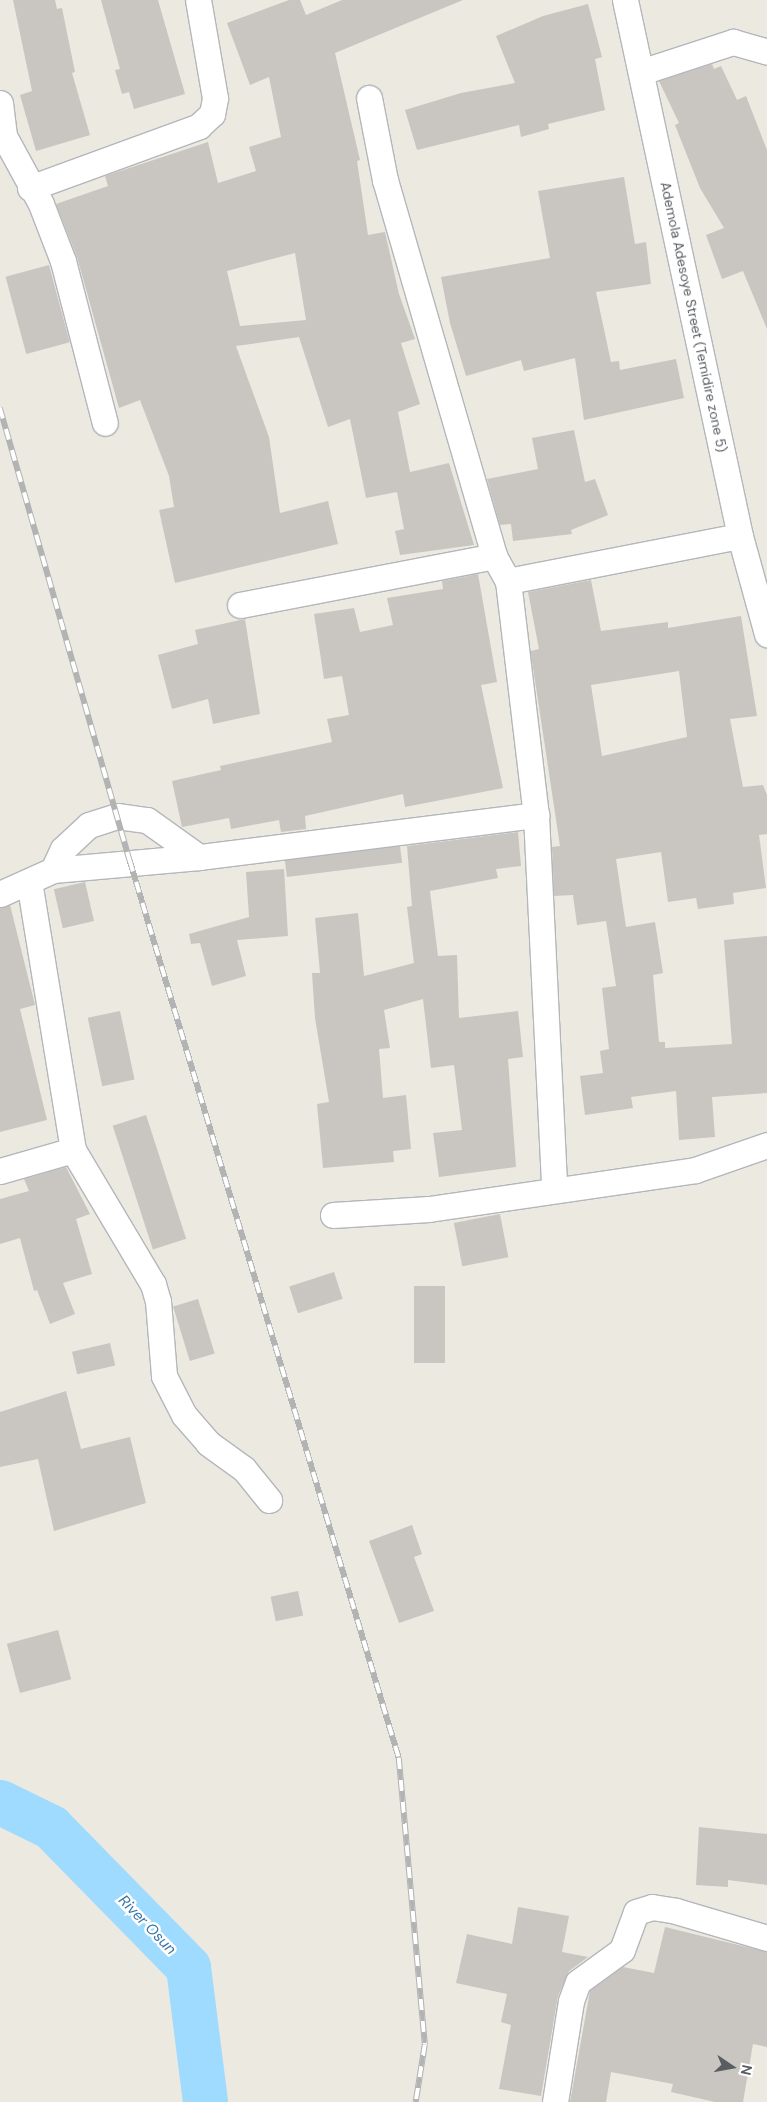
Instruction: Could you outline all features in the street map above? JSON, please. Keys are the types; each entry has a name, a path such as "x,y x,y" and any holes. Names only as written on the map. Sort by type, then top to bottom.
{"street":[{"path":"30,188 199,126 212,114 215,98 198,0"},
{"name":"Ademola Adesoye Street (Temidire zone 5)","path":"625,0 740,536 765,620"},
{"path":"641,72 733,42 767,52"},
{"path":"370,98 384,180 494,556 508,581 536,815 554,1188"},
{"path":"0,103 4,136 30,188 41,204 63,261 105,423"},
{"path":"508,581 740,536"},
{"path":"240,605 494,556"},
{"path":"0,894 53,870 199,857 536,815"},
{"path":"53,870 63,849 88,825 118,816 147,820 199,857"},
{"path":"29,882 74,1150 153,1284 158,1300 164,1376 184,1415 208,1444 244,1469 269,1500"},
{"path":"333,1216 429,1208 554,1188 695,1170 767,1145"},
{"path":"0,1171 74,1150"},
{"path":"555,2102 571,2001 578,1982 622,1950 636,1912 652,1907 676,1911 767,1938"}],"building":[{"path":"13,0 55,0 57,9 62,8 75,72 72,73 90,135 36,151 20,95 32,91"},
{"path":"101,0 158,0 185,94 134,109 129,92 122,94 115,70 120,69"},
{"path":"289,0 300,0 306,15 342,0 463,0 335,53 360,160 357,161 368,235 385,232 399,294 415,339 401,343 420,404 398,412 410,472 449,463 474,545 400,555 395,531 404,529 397,492 366,498 350,419 328,427 299,337 236,346 269,437 280,513 328,501 338,544 175,583 159,510 174,507 169,476 140,400 119,408 77,257 56,204 108,186 105,176 208,142 218,183 256,171 249,147 281,137 269,77 250,85 227,23","holes":["295,253 306,320 240,326 227,271"]},
{"path":"588,4 602,57 595,59 605,110 548,124 549,129 521,137 519,125 417,150 405,110 461,93 515,83 496,36 543,16"},
{"path":"712,64 714,69 721,66 737,100 746,96 767,150 767,329 743,271 722,279 706,235 724,228 700,188 675,125 679,123 659,81"},
{"path":"624,177 635,244 646,242 651,284 596,292 611,362 619,361 620,370 676,359 684,398 584,420 575,358 524,371 521,360 466,376 450,323 441,277 550,258 538,191"},
{"path":"49,265 70,342 26,354 6,277"},
{"path":"574,430 585,482 595,479 608,515 571,530 572,534 513,541 511,524 500,525 487,479 538,469 532,438"},
{"path":"478,574 497,682 481,685 503,788 405,807 403,794 305,816 306,829 281,832 279,820 231,829 229,818 182,827 172,781 221,770 220,766 332,742 327,719 349,715 342,676 324,679 314,614 354,608 360,632 393,625 387,598 443,589 442,581"},
{"path":"591,580 601,631 668,622 668,628 741,616 757,716 730,719 743,787 763,785 767,795 767,834 759,835 766,888 733,893 734,904 698,909 696,898 668,902 661,852 616,859 626,927 655,922 663,973 653,975 659,1042 665,1042 665,1048 732,1044 724,940 767,936 767,1093 712,1097 715,1137 679,1140 676,1091 631,1097 633,1108 585,1115 580,1076 603,1073 600,1051 609,1049 602,988 616,986 606,921 577,925 573,895 554,896 552,847 560,846 531,654 531,651 539,649 528,592","holes":["679,671 687,737 602,756 591,685"]},
{"path":"245,619 260,714 213,724 208,699 172,709 158,655 198,644 195,630"},
{"path":"518,832 521,866 496,869 498,878 430,891 438,956 457,955 459,1018 518,1011 523,1057 508,1059 516,1167 439,1177 433,1133 462,1130 454,1065 431,1068 423,999 384,1010 390,1048 379,1049 383,1098 406,1095 411,1149 393,1151 394,1162 323,1168 317,1104 329,1102 315,1018 312,973 320,973 315,918 358,913 364,976 414,963 407,907 412,906 407,846"},
{"path":"400,846 402,863 287,877 285,860"},
{"path":"284,869 288,936 237,940 246,976 212,986 200,943 191,944 189,934 249,917 246,872"},
{"path":"85,882 94,921 63,928 54,889"},
{"path":"10,905 35,1005 20,1009 47,1120 0,1132 0,908"},
{"path":"120,1011 135,1079 102,1086 88,1018"},
{"path":"146,1115 186,1239 153,1249 113,1126"},
{"path":"66,1167 90,1214 76,1219 92,1274 63,1283 75,1314 50,1324 37,1290 34,1291 20,1238 0,1244 0,1199 29,1191 24,1179"},
{"path":"500,1214 508,1257 462,1266 454,1223"},
{"path":"334,1272 343,1299 298,1313 289,1287"},
{"path":"414,1286 445,1286 445,1363 414,1363"},
{"path":"198,1299 215,1354 190,1361 173,1307"},
{"path":"110,1343 115,1365 77,1374 72,1352"},
{"path":"66,1391 81,1449 130,1437 146,1503 54,1531 38,1459 0,1467 0,1412"},
{"path":"412,1525 422,1554 414,1557 434,1611 399,1623 369,1541"},
{"path":"298,1591 303,1615 276,1621 271,1597"},
{"path":"58,1630 71,1679 20,1693 7,1644"},
{"path":"699,1827 767,1834 767,1885 728,1880 728,1887 696,1885"},
{"path":"518,1907 569,1916 562,1952 588,1957 569,1971 558,1996 541,2096 499,2089 511,2025 501,2022 507,1994 456,1983 467,1934 512,1944"},
{"path":"665,1927 767,1952 767,2047 753,2044 743,2102 715,2102 671,2092 673,2084 611,2072 606,2102 570,2102 590,1991 623,1967 654,1973"}],"waterway":[{"name":"River Osun","path":"0,1802 51,1827 188,1967 205,2102"}],"railway":[{"path":"0,408 130,861 399,1758 425,2045 416,2102"}]}
